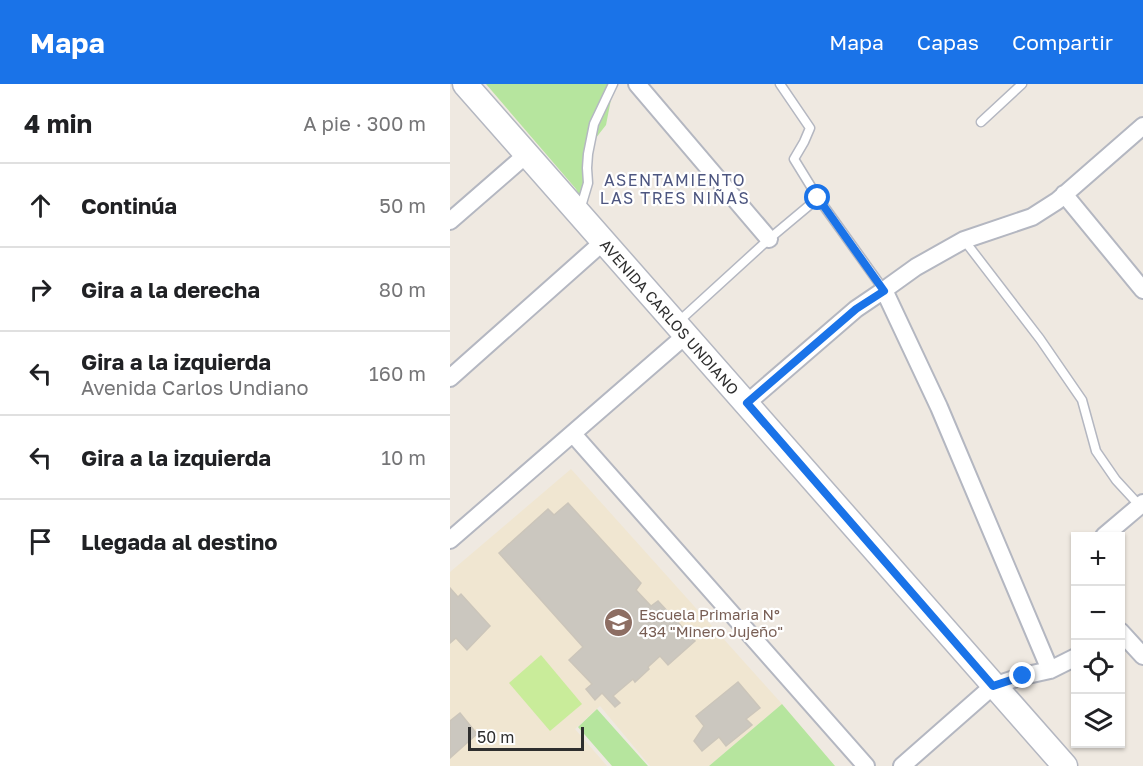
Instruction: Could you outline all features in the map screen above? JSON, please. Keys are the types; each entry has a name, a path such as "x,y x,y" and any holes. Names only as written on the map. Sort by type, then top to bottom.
{"street":[{"path":"637,84 769,239"},
{"name":"AVENIDA CARLOS UNDIANO","path":"468,85 603,242 1065,766"},
{"path":"747,403 856,309 915,267 964,240 1032,218 1064,194 1143,126"},
{"path":"450,221 527,154"},
{"path":"1064,194 1143,290"},
{"path":"450,378 603,242"},
{"path":"884,291 939,407 1050,670"},
{"path":"450,540 573,434 681,329"},
{"path":"573,434 866,766"},
{"path":"1110,532 1141,505"},
{"path":"1125,636 1143,656"},
{"path":"902,766 993,686 1050,670 1071,660"}],"lane":[{"path":"578,213 588,183 588,154 594,124 613,84"},
{"path":"780,84 810,128 794,159 818,198 884,291"},
{"path":"981,122 1022,84"},
{"path":"681,329 769,239 818,198"},
{"path":"964,240 1040,339 1082,400 1096,451 1116,480 1141,505"}],"shaded area":[{"name":"Escuela Primaria N° 434 \"Minero Jujeño\"","path":"571,469 782,704 709,766 650,766 600,706 575,729 607,766 450,766 450,572"}],"green space":[{"path":"486,84 614,84 606,125 585,152 585,182 581,201 576,189"},
{"path":"541,655 582,704 550,731 509,683"},
{"path":"782,704 835,766 709,766"},
{"path":"597,709 648,766 612,766 578,727"}],"building":[{"path":"568,503 641,583 636,590 651,606 658,601 695,641 668,665 660,656 635,682 633,679 613,696 620,703 615,707 602,693 595,700 586,689 592,684 569,660 583,647 499,553 548,509 554,515"},
{"path":"450,588 458,597 461,594 490,626 467,650 456,638 450,643"},
{"path":"738,682 760,708 746,719 752,725 726,746 719,737 702,751 694,741 704,726 696,716"},
{"path":"460,713 477,734 450,758 450,721"}],"place":[{"name":"Escuela Primaria N° 434 \"Minero Jujeño\"","path":"618,623"}],"district":[{"name":"ASENTAMIENTO LAS TRES NIÑAS","path":"675,189"}],"route":[{"path":"818,198 884,291 856,309 747,403 993,686 1023,676"}]}
